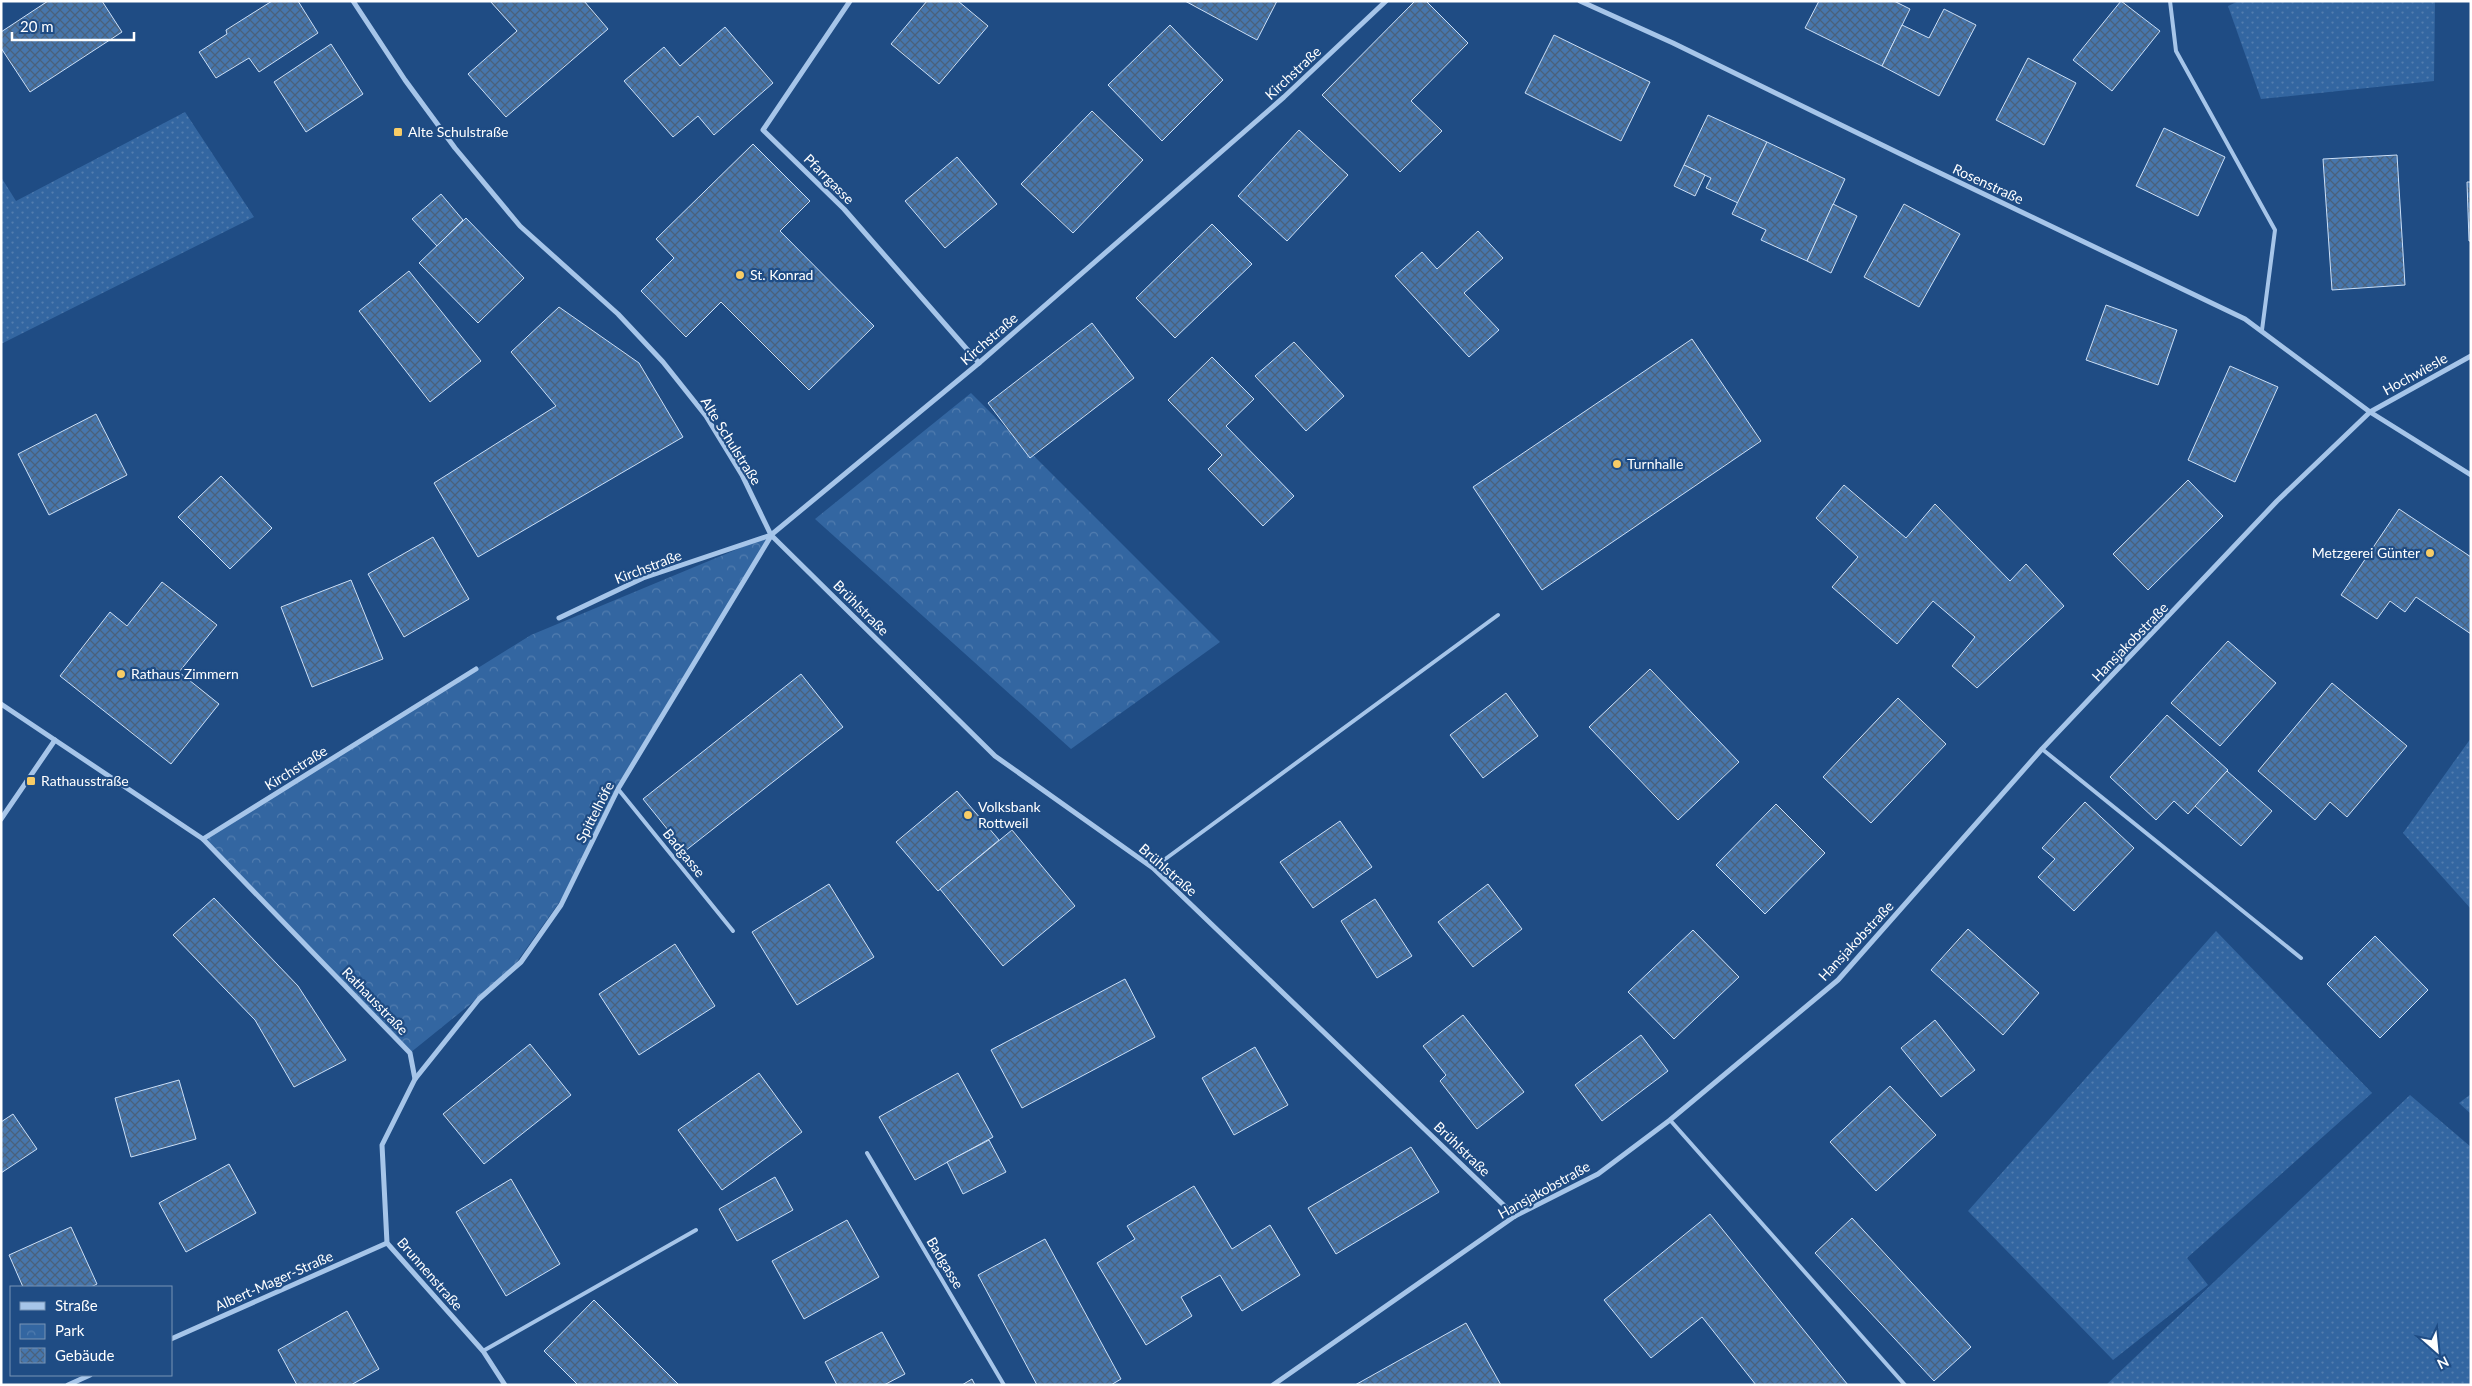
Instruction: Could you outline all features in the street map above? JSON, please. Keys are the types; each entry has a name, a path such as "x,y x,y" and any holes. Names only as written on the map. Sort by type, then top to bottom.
{"street":[{"name":"Alte Schulstraße","path":"353,1 405,80 455,148 520,226 618,314 663,362 706,416 742,475 771,535"},
{"name":"Pfarrgasse","path":"850,1 763,130 844,209 979,363"},
{"name":"Kirchstraße","path":"559,618 644,578 771,535 979,363 1284,97 1386,1"},
{"name":"Rosenstraße","path":"1580,1 1673,43 2245,319 2370,412 2471,475"},
{"name":"Hochwiesle","path":"2370,412 2471,356"},
{"name":"Hansjakobstraße","path":"1273,1385 1515,1216 1598,1174 1670,1120 1838,980 2042,749 2277,501 2370,412"},
{"name":"Spittelhöfe","path":"415,1080 479,999 521,962 561,905 618,789 771,535"},
{"name":"Brühlstraße","path":"771,535 995,756 1153,868 1515,1216"},
{"name":"Kirchstraße","path":"203,839 476,669"},
{"name":"Rathausstraße","path":"1,704 203,839 410,1053 415,1080"},
{"path":"1,820 55,740"},
{"name":"Brunnenstraße","path":"415,1080 382,1145 387,1243 483,1351 505,1385"},
{"name":"Albert-Mager-Straße","path":"172,1339 387,1243"},
{"path":"68,1385 88,1376"}],"lane":[{"path":"2170,1 2176,51 2275,230 2262,330"},
{"path":"1153,868 1498,615"},
{"path":"2042,749 2301,958"},
{"name":"Badgasse","path":"618,789 733,930"},
{"path":"1670,1120 1905,1385"},
{"name":"Badgasse","path":"867,1153 1004,1385"},
{"path":"483,1351 696,1230"}],"green space":[{"path":"2239,1 2435,1 2434,81 2261,99 2228,6"},
{"path":"185,112 254,217 1,344 1,177 16,201"},
{"path":"971,393 1220,642 1071,749 815,519"},
{"path":"771,535 642,748 568,890 509,973 410,1053 203,839 531,635"},
{"path":"2471,738 2471,909 2403,833"},
{"path":"2216,931 2372,1093 2187,1258 2208,1285 2113,1360 1968,1211"},
{"path":"2471,1094 2471,1114 2459,1103"},
{"path":"2410,1095 2471,1147 2471,1385 2106,1385"}],"building":[{"path":"48,1 102,1 122,32 30,92 1,48 1,32"},
{"path":"272,1 298,1 318,33 259,72 249,58 216,78 199,52 227,34 226,30"},
{"path":"490,1 584,1 608,29 506,117 468,74 517,31"},
{"path":"927,1 958,1 988,26 939,84 891,44"},
{"path":"1185,1 1277,1 1257,40"},
{"path":"1415,1 1426,1 1468,43 1411,101 1442,131 1400,172 1322,95"},
{"path":"1819,1 1894,1 1910,9 1882,66 1805,28"},
{"path":"2121,1 2160,31 2112,91 2073,60"},
{"path":"1944,9 1976,25 1939,96 1882,66 1902,25 1929,38"},
{"path":"1170,25 1223,80 1162,141 1108,85"},
{"path":"725,27 773,83 714,135 698,116 673,137 624,81 664,47 680,66"},
{"path":"1554,35 1650,82 1621,141 1525,93"},
{"path":"331,44 363,94 306,132 274,82"},
{"path":"2028,58 2076,83 2044,145 1996,120"},
{"path":"1092,111 1143,160 1073,233 1021,184"},
{"path":"1708,115 1767,142 1738,203 1706,188 1711,178 1684,165"},
{"path":"2164,128 2225,157 2198,216 2136,186"},
{"path":"1299,130 1348,175 1287,241 1238,196"},
{"path":"1767,142 1845,179 1807,261 1761,240 1766,230 1732,214"},
{"name":"St. Konrad","path":"753,144 810,201 780,231 874,326 809,390 721,302 686,337 641,291 674,258 656,239"},
{"path":"2397,155 2405,285 2332,290 2323,159"},
{"path":"957,157 997,204 945,248 905,201"},
{"path":"1684,165 1705,175 1695,196 1674,186"},
{"path":"2467,182 2471,182 2471,241 2469,241"},
{"path":"441,194 463,220 437,246 412,219"},
{"path":"1833,204 1857,216 1831,273 1807,261"},
{"path":"1904,204 1960,234 1919,307 1864,277"},
{"path":"466,218 524,278 478,323 419,263"},
{"path":"1212,224 1252,264 1175,338 1136,298"},
{"path":"1478,231 1503,258 1464,293 1499,330 1469,357 1395,276 1422,252 1437,269"},
{"path":"409,271 481,361 430,402 359,311"},
{"path":"2106,305 2177,330 2158,385 2086,360"},
{"path":"559,307 639,363 683,437 478,557 434,483 556,406 511,352"},
{"path":"1092,323 1134,378 1030,458 988,403"},
{"name":"Turnhalle","path":"1692,339 1761,441 1542,590 1473,487"},
{"path":"1294,342 1344,396 1306,431 1255,376"},
{"path":"1212,357 1254,399 1226,426 1294,496 1263,526 1208,469 1222,455 1168,400"},
{"path":"2230,366 2278,387 2235,482 2188,460"},
{"path":"96,414 127,475 49,515 18,454"},
{"path":"221,476 272,528 230,569 178,517"},
{"path":"2188,480 2223,516 2148,590 2113,554"},
{"path":"1844,485 1906,538 1935,504 2010,581 2026,564 2064,606 1977,688 1952,666 1975,637 1933,601 1897,644 1832,587 1858,557 1816,518"},
{"path":"2399,509 2471,557 2471,634 2416,597 2405,612 2390,601 2377,619 2341,595"},
{"path":"433,537 469,599 404,637 368,574"},
{"path":"351,580 383,659 312,687 281,607"},
{"name":"Rathaus Zimmern","path":"162,582 217,625 179,672 219,704 171,764 60,676 110,612 127,626"},
{"path":"2228,641 2276,683 2220,746 2171,703"},
{"path":"1650,669 1739,762 1678,820 1589,727"},
{"path":"801,674 843,727 685,851 643,799"},
{"path":"2332,683 2407,746 2347,817 2330,802 2315,820 2258,771"},
{"path":"1506,693 1538,736 1483,778 1450,735"},
{"path":"1898,698 1946,744 1871,823 1823,777"},
{"path":"2167,715 2228,770 2188,814 2174,801 2156,820 2110,777"},
{"path":"2227,771 2272,811 2241,846 2195,806"},
{"path":"957,791 999,840 938,891 896,842"},
{"path":"2085,802 2134,848 2074,911 2038,877 2055,859 2042,848"},
{"path":"1776,804 1825,853 1765,914 1716,865"},
{"path":"1340,821 1372,867 1313,908 1280,862"},
{"path":"1012,830 1075,906 1003,966 940,889"},
{"path":"829,884 874,957 797,1005 752,932"},
{"path":"1488,884 1522,929 1473,967 1438,922"},
{"path":"214,898 298,986 346,1060 294,1087 255,1020 173,935"},
{"path":"1375,899 1412,956 1377,978 1341,921"},
{"path":"1968,929 2039,993 2003,1035 1931,970"},
{"path":"1693,930 1739,977 1674,1039 1628,992"},
{"path":"2375,936 2428,990 2380,1038 2327,984"},
{"path":"675,944 715,1006 639,1055 599,994"},
{"path":"1125,979 1155,1037 1022,1108 991,1050"},
{"path":"1463,1015 1524,1092 1477,1129 1440,1081 1446,1075 1423,1046"},
{"path":"1935,1020 1975,1070 1941,1097 1901,1048"},
{"path":"1641,1035 1668,1071 1602,1121 1575,1085"},
{"path":"530,1044 571,1095 484,1164 443,1114"},
{"path":"1255,1047 1288,1105 1234,1135 1202,1078"},
{"path":"759,1073 802,1132 722,1190 678,1130"},
{"path":"958,1073 993,1137 915,1180 879,1117"},
{"path":"179,1080 196,1139 131,1157 115,1098"},
{"path":"1890,1086 1936,1135 1876,1191 1830,1142"},
{"path":"13,1114 37,1149 1,1173 1,1122"},
{"path":"989,1140 1006,1172 963,1194 947,1162"},
{"path":"1411,1147 1439,1192 1336,1254 1308,1208"},
{"path":"229,1164 256,1213 186,1252 159,1203"},
{"path":"775,1177 793,1210 737,1241 719,1209"},
{"path":"511,1179 560,1264 506,1296 456,1212"},
{"path":"1194,1186 1232,1249 1270,1225 1300,1275 1242,1311 1220,1275 1181,1297 1192,1316 1146,1345 1097,1263 1135,1239 1127,1226"},
{"path":"1710,1214 1848,1385 1756,1385 1702,1317 1651,1358 1604,1300"},
{"path":"1852,1218 1971,1347 1934,1381 1815,1253"},
{"path":"847,1220 879,1277 804,1319 772,1261"},
{"path":"71,1227 97,1284 93,1286 23,1286 9,1255"},
{"path":"1045,1239 1121,1379 1111,1385 1037,1385 978,1275"},
{"path":"594,1300 679,1385 578,1385 544,1351"},
{"path":"347,1311 379,1369 351,1385 297,1385 278,1350"},
{"path":"1466,1323 1501,1385 1355,1385"},
{"path":"882,1332 905,1374 884,1385 837,1385 825,1362"},
{"path":"972,1379 975,1385 962,1385"}],"place":[{"name":"Alte Schulstraße","path":"398,132"},
{"name":"St. Konrad","path":"740,275"},
{"name":"Turnhalle","path":"1617,464"},
{"name":"Metzgerei Günter","path":"2430,553"},
{"name":"Rathaus Zimmern","path":"121,674"},
{"name":"Rathausstraße","path":"31,781"},
{"name":"Volksbank Rottweil","path":"968,815"}]}
